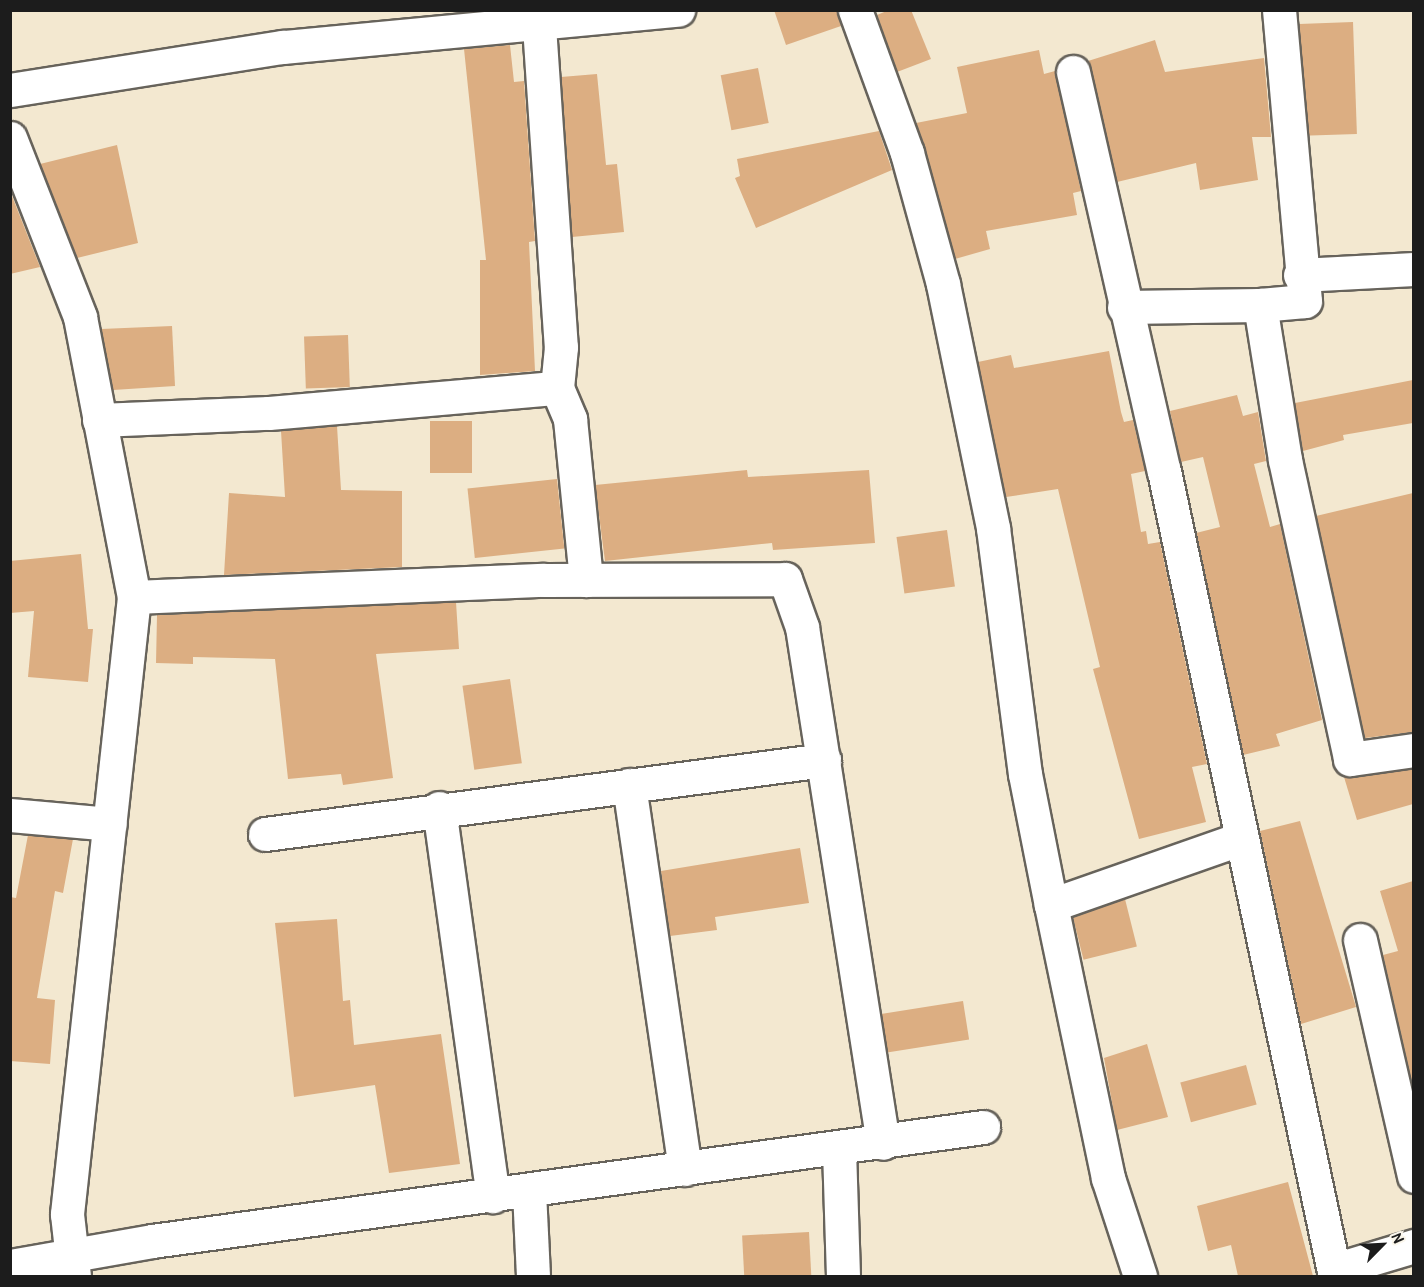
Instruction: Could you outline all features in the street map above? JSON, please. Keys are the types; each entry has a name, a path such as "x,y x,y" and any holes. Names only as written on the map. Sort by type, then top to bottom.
{"street":[{"path":"10,90 282,47 539,26 678,10"},
{"path":"855,10 907,153 943,284 993,528 1025,774 1051,905 1108,1178 1140,1276"},
{"path":"1124,307 1305,302 1300,276 1279,10"},
{"path":"539,26 561,347 557,388 570,418 586,580"},
{"path":"1073,72 1242,838 1334,1273 1413,1246"},
{"path":"10,138 80,317 134,597 67,1214 73,1266"},
{"path":"1300,276 1413,269"},
{"path":"1260,305 1292,493 1350,759 1413,750"},
{"path":"99,420 269,413 557,388"},
{"path":"134,597 586,580 784,579 802,627 883,1143"},
{"path":"265,834 439,808 824,760"},
{"path":"629,785 685,1170"},
{"path":"439,808 493,1196"},
{"path":"10,815 110,824"},
{"path":"1051,905 1242,838"},
{"path":"1360,940 1413,1176"},
{"path":"10,1266 73,1266 493,1196 883,1143 983,1127"},
{"path":"839,1149 843,1276"},
{"path":"529,1191 533,1276"}],"building":[{"path":"774,10 837,10 841,26 786,45"},
{"path":"889,10 911,10 931,59 897,72 877,15"},
{"path":"1353,22 1357,134 1303,136 1299,24"},
{"path":"1155,40 1165,72 1264,58 1271,137 1252,137 1258,180 1200,190 1196,163 1117,182 1088,61"},
{"path":"510,45 514,82 524,81 535,241 529,242 535,371 480,375 480,260 486,260 464,49"},
{"path":"1039,50 1044,74 1055,71 1081,191 1073,193 1077,215 986,231 990,249 955,259 916,123 967,113 957,67"},
{"path":"758,68 769,123 731,130 721,75"},
{"path":"597,74 606,165 617,164 624,232 572,237 561,77"},
{"path":"879,131 892,170 756,228 735,178 740,176 737,159"},
{"path":"117,145 138,243 77,258 40,164"},
{"path":"10,191 40,267 10,274"},
{"path":"172,326 175,386 113,390 101,329"},
{"path":"348,335 350,387 306,389 304,337"},
{"path":"1109,351 1124,422 1133,420 1145,471 1131,474 1141,532 1146,531 1148,544 1160,542 1207,764 1192,767 1206,822 1139,839 1093,669 1100,667 1058,489 1006,497 978,362 1011,355 1014,368"},
{"path":"1413,380 1413,423 1343,435 1344,440 1303,451 1295,403"},
{"path":"1237,395 1243,416 1258,412 1266,461 1254,464 1270,527 1280,524 1322,720 1276,734 1280,746 1243,755 1196,533 1220,527 1203,457 1181,462 1170,411"},
{"path":"430,421 472,421 472,473 430,473"},
{"path":"337,426 341,490 402,491 402,567 224,575 229,493 285,497 281,431"},
{"path":"747,470 748,477 869,470 875,543 773,550 772,543 605,561 595,485"},
{"path":"557,479 564,549 475,558 467,488"},
{"path":"1413,493 1413,732 1365,738 1316,516"},
{"path":"947,530 955,586 904,594 896,537"},
{"path":"81,554 88,629 93,629 88,682 28,677 34,611 10,613 10,561"},
{"path":"456,602 459,649 376,654 393,778 343,785 341,774 288,779 275,659 193,657 193,664 156,663 157,615"},
{"path":"510,679 522,763 474,770 462,686"},
{"path":"1413,769 1413,804 1357,820 1344,777"},
{"path":"1300,821 1356,1007 1301,1024 1260,831"},
{"path":"28,835 73,839 63,893 55,891 37,998 55,1000 50,1064 10,1061 10,897 16,898"},
{"path":"800,848 809,903 715,917 717,930 670,936 661,871"},
{"path":"1413,881 1413,1087 1383,955 1398,951 1380,891"},
{"path":"1125,899 1137,947 1083,960 1072,912"},
{"path":"337,919 343,1001 350,1000 354,1045 441,1034 460,1164 389,1173 375,1085 294,1097 275,923"},
{"path":"963,1001 969,1040 887,1053 881,1014"},
{"path":"1147,1044 1168,1117 1117,1130 1104,1058"},
{"path":"1246,1065 1257,1105 1191,1122 1180,1083"},
{"path":"1288,1182 1313,1276 1238,1276 1231,1245 1208,1251 1197,1206"},
{"path":"809,1232 811,1276 744,1276 742,1236"}]}
